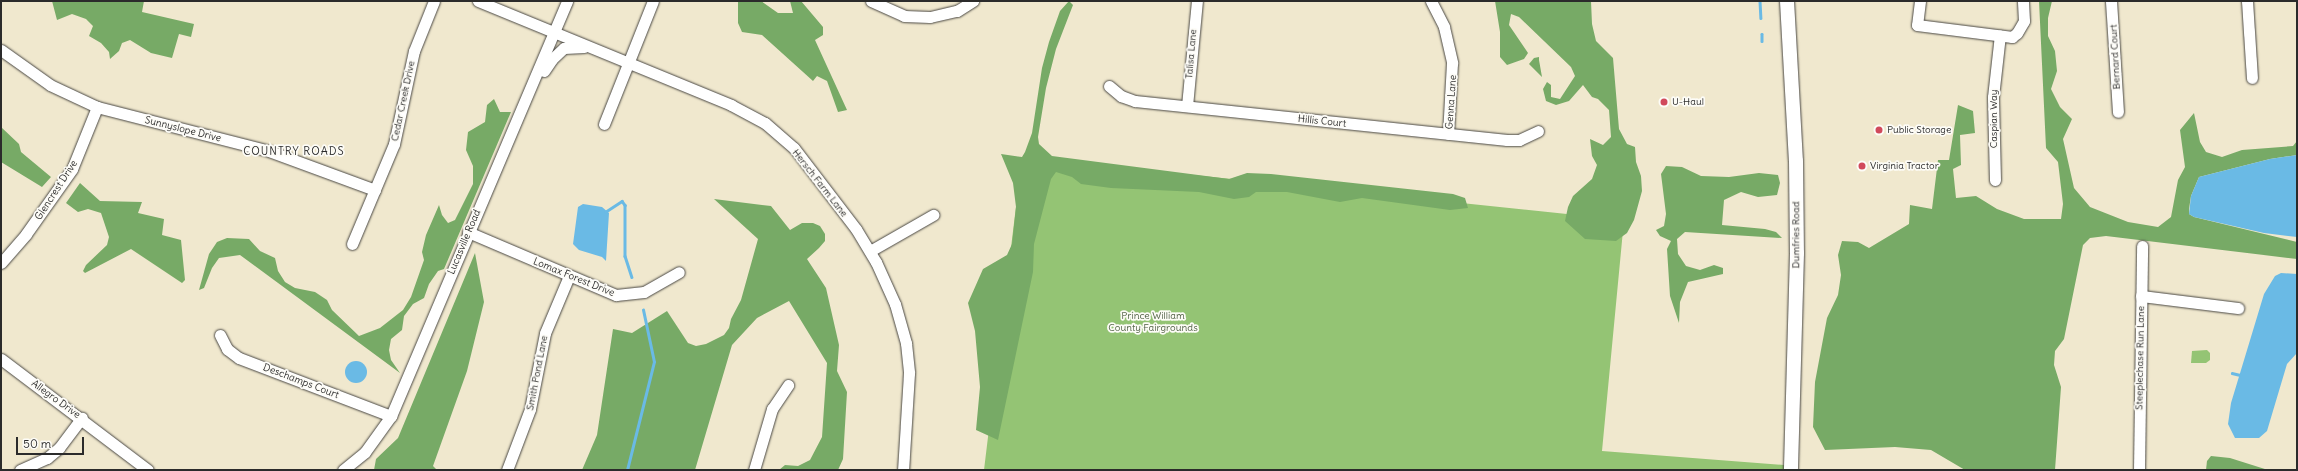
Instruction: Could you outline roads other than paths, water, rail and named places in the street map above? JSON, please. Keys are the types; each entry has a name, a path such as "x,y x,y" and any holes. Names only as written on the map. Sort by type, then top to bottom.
{"main road":[{"name":"Dumfries Road","path":"1787,1 1796,161 1797,253 1791,470"}],"street":[{"name":"Cedar Creek Drive","path":"352,244 399,130 413,56 434,1"},
{"name":"Hersch Farm Lane","path":"478,1 731,105 779,134 823,184 870,251 895,304 906,343 909,398 903,470"},
{"name":"Lucasville Road","path":"343,470 365,452 391,416 468,232 527,99 567,1"},
{"path":"604,124 654,1"},
{"path":"871,1 904,16 930,18 957,10 974,1"},
{"name":"Talisa Lane","path":"1187,106 1197,1"},
{"name":"Genna Lane","path":"1431,1 1444,28 1452,63 1448,134"},
{"path":"1920,1 1917,25 2012,36 2017,33 2024,21 2023,1"},
{"name":"Bernard Court","path":"2111,1 2118,112"},
{"path":"2247,1 2252,78"},
{"name":"Caspian Way","path":"1995,180 1993,97 2000,35"},
{"path":"527,99 557,53 571,46 590,47"},
{"name":"Sunnyslope Drive","path":"1,50 50,85 97,107 269,151 375,190"},
{"name":"Hillis Court","path":"1109,86 1130,100 1448,134 1519,140 1538,130"},
{"name":"Glencrest Drive","path":"1,263 26,234 72,169 97,107"},
{"path":"870,251 933,215"},
{"name":"Lomax Forest Drive","path":"468,232 610,294 626,296 648,290 679,272"},
{"name":"Steeplechase Run Lane","path":"2139,470 2142,246"},
{"name":"Smith Pond Lane","path":"507,470 530,409 545,332 568,276"},
{"path":"2141,296 2238,308"},
{"name":"Deschamps Court","path":"220,335 227,349 239,358 391,416"},
{"name":"Allegro Drive","path":"1,359 82,418 148,470"},
{"path":"754,470 772,409 788,385"},
{"path":"20,470 47,458 59,448 82,418"}],"water":[{"path":"2297,155 2297,237 2264,233 2194,217 2189,214 2191,196 2199,177 2270,159"},
{"path":"583,204 602,207 609,213 606,261 602,257 579,250 573,244 578,207"},
{"path":"2281,273 2297,274 2297,353 2287,364 2267,431 2259,438 2235,438 2228,424 2231,403 2264,294 2275,276"},
{"path":"352,361 360,361 367,368 367,376 360,383 352,383 345,376 345,368"}],"waterway":[{"path":"1760,1 1761,18"},
{"path":"1762,34 1762,41"},
{"path":"605,212 622,201 625,205 625,256 632,277"},
{"path":"627,470 654,362 643,310"},
{"path":"2232,373 2240,375"}],"place":[{"name":"U-Haul","path":"1664,102"},
{"name":"Public Storage","path":"1879,130"},
{"name":"Virginia Tractor","path":"1862,166"}],"district":[{"name":"COUNTRY ROADS","path":"294,151"}],"park label":[{"name":"Prince William County Fairgrounds","path":"1153,320"}]}
